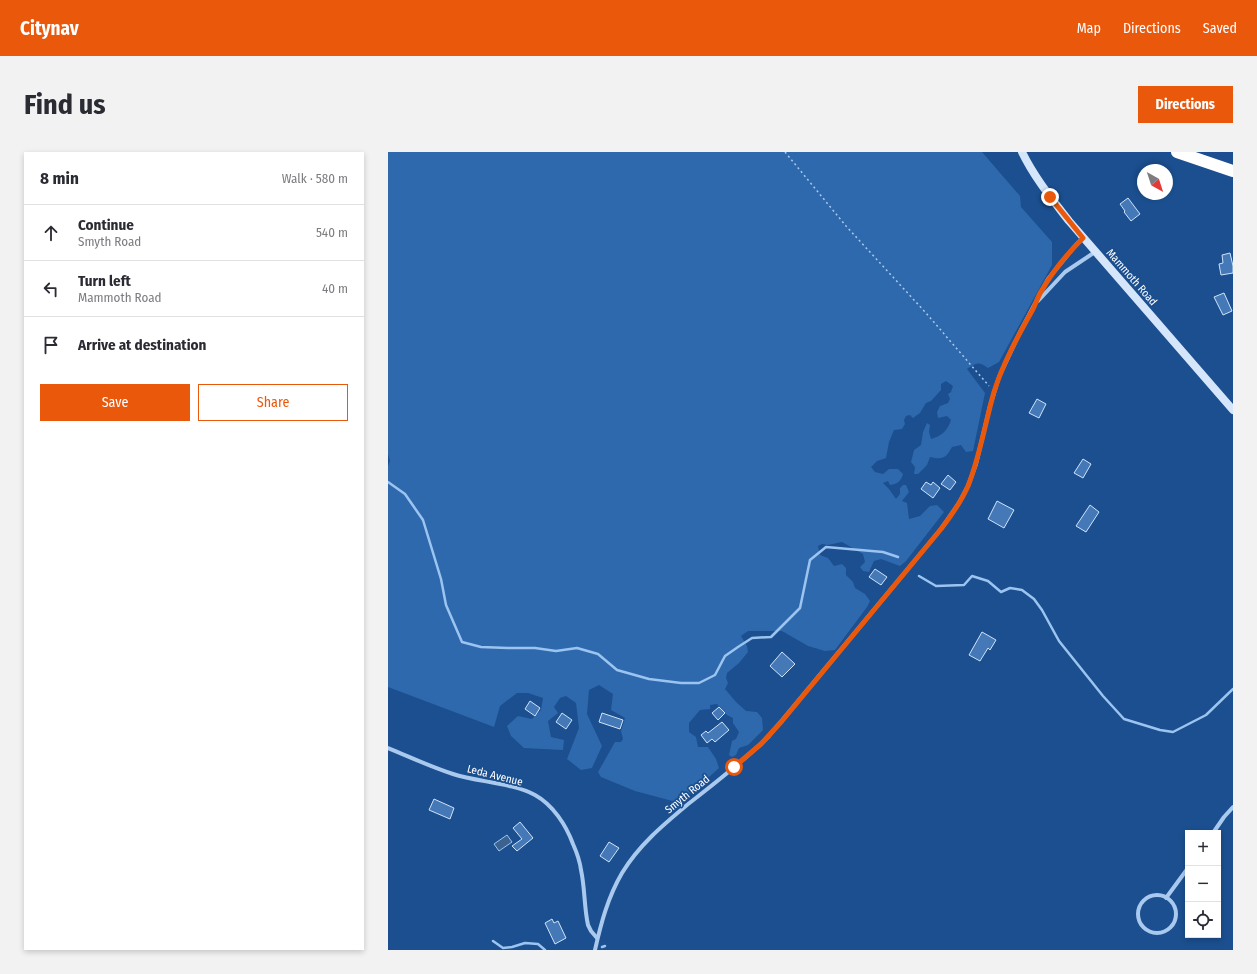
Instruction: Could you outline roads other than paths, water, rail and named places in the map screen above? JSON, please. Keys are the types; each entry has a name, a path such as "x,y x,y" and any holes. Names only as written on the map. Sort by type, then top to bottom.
{"highway":[{"path":"1177,152 1233,171"}],"main road":[{"name":"Mammoth Road","path":"1022,152 1050,197 1083,238 1233,410"}],"street":[{"name":"Smyth Road","path":"595,950 606,906 629,863 644,843 664,824 753,751 769,736 947,521 964,495 976,464 994,392 1011,350 1048,279 1083,238"},
{"name":"Smyth Road","path":"1036,304 1065,272 1095,252"},
{"name":"Leda Avenue","path":"388,748 454,774 535,795 549,805 568,832 573,844 581,871 588,925 591,931 598,938"},
{"path":"1215,830 1233,807"},
{"path":"1166,898 1185,872"},
{"path":"1154,895 1160,895 1166,898 1171,901 1176,913 1173,924 1163,932 1157,933 1146,930 1138,919 1139,906 1142,901 1154,895"}],"waterway":[{"path":"388,482 405,494 423,520 441,579 446,605 462,642 481,647 535,648 556,651 577,648 598,654 617,670 649,679 681,683 699,683 715,675 725,656 752,638 771,637 800,608 810,560 826,547 883,552 898,557"},
{"path":"919,576 936,586 964,585 972,576 988,581 1001,592 1010,588 1022,590 1034,599 1042,610 1059,641 1103,696 1124,719 1160,730 1173,732 1206,715 1233,689"},
{"path":"493,941 503,948 525,943 538,944 545,950"}]}
